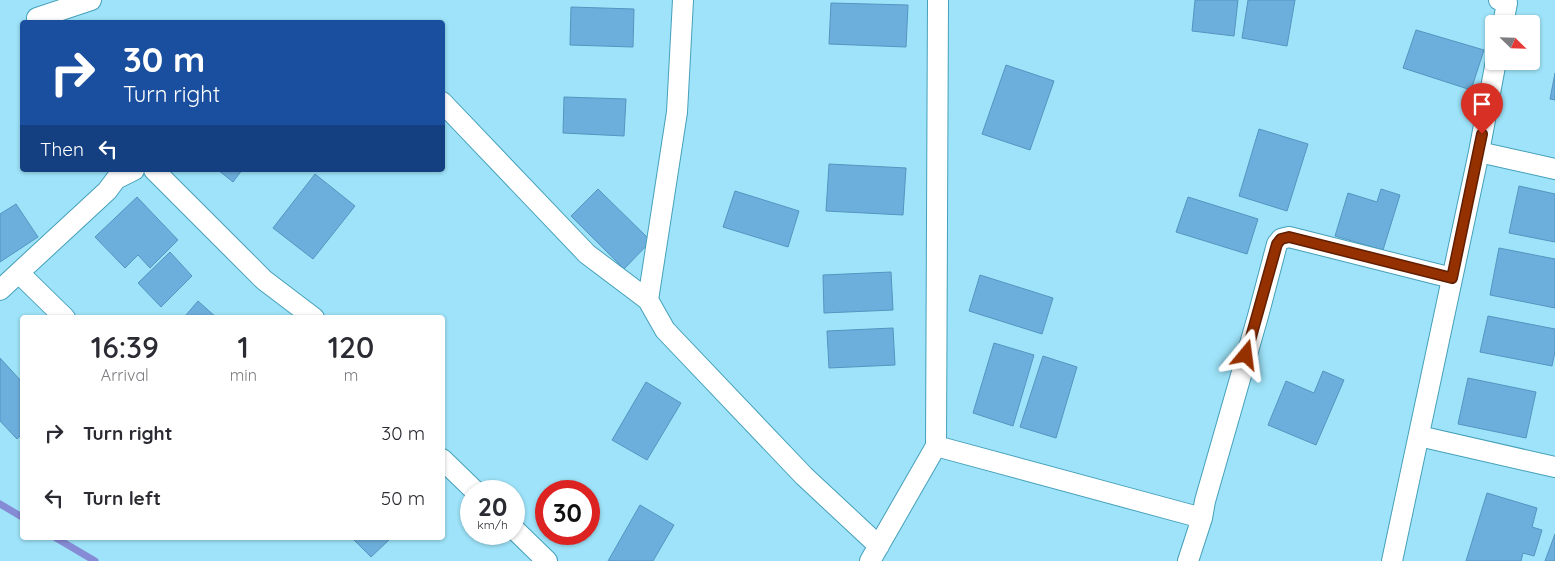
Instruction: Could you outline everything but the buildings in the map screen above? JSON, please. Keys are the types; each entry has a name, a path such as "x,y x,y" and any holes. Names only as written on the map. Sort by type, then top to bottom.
{"street":[{"path":"36,13 92,0"},
{"path":"648,300 677,112 683,0"},
{"path":"445,105 587,254 648,300 665,330 804,476 874,554 936,446 938,0"},
{"path":"1499,0 1507,3 1505,15"},
{"path":"1392,561 1479,152 1494,70"},
{"path":"1479,152 1555,169"},
{"path":"0,290 107,191 116,178 130,172"},
{"path":"156,172 264,280 310,315"},
{"path":"1188,561 1202,518 1205,501 1277,244 1281,239 1289,237 1452,278"},
{"path":"19,272 62,315"},
{"path":"1419,436 1555,467"},
{"path":"936,446 1202,518"},
{"path":"445,462 464,480"},
{"path":"525,540 547,561"}],"waterway":[{"path":"0,504 20,516"},
{"path":"59,540 95,561"}],"route":[{"path":"1246,355 1277,244 1281,239 1289,237 1452,278 1482,134"}]}
